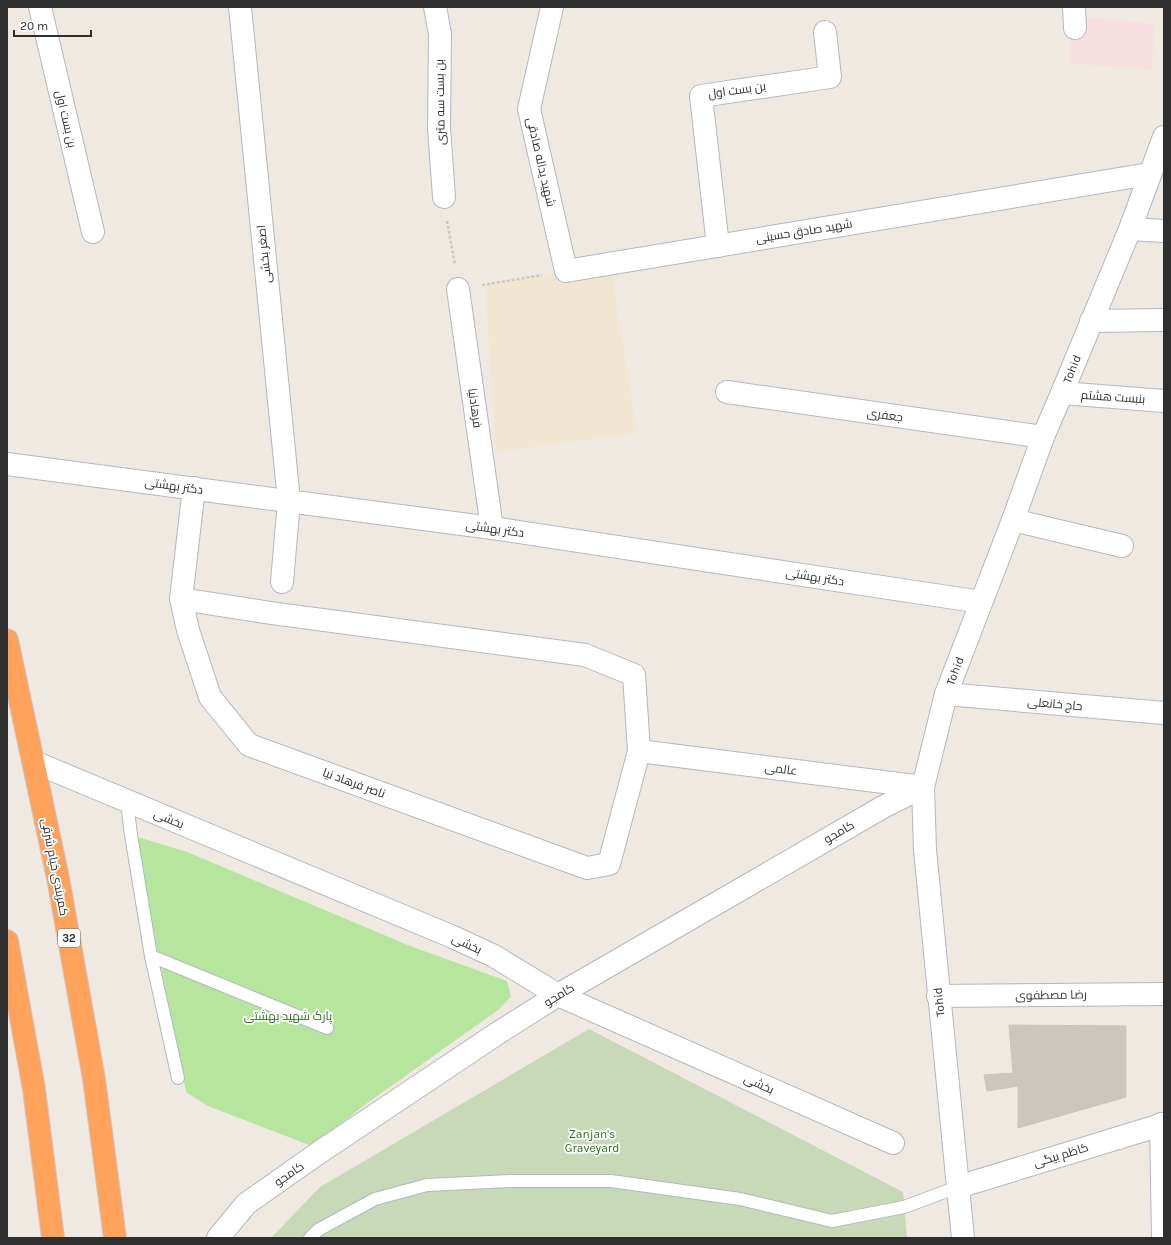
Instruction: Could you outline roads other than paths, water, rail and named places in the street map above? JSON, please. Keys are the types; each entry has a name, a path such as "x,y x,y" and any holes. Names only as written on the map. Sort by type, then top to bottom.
{"highway":[{"name":"کمربندی خیام شرقی","path":"7,640 58,878 94,1079 115,1238"},
{"path":"7,941 34,1088 53,1238"}],"street":[{"name":"بن بست اول","path":"40,7 93,232"},
{"name":"اصغر بخشی","path":"240,7 289,501 282,582"},
{"name":"بن بست سه متری","path":"435,7 440,34 439,128 444,197"},
{"name":"شهید یداله صادقی","path":"552,7 529,109 566,271"},
{"name":"بن بست اول","path":"718,246 701,96 830,77 825,32"},
{"name":"Tohid","path":"963,1238 938,996 925,850 923,787 946,694 1043,437 1130,229 1149,174 1164,137"},
{"name":"شهید صادق حسینی","path":"566,271 1149,174"},
{"path":"1130,229 1164,231"},
{"name":"فرهادنیا","path":"458,288 492,528"},
{"path":"1091,321 1164,320"},
{"name":"جعفری","path":"727,392 1043,437"},
{"name":"بنبست هشتم","path":"1062,393 1164,401"},
{"name":"دکتر بهشتی","path":"7,464 492,528 981,602"},
{"name":"ناصر فرهاد نیا","path":"194,488 181,599 188,630 210,697 249,745 587,868 609,864 639,751"},
{"path":"1012,520 1122,546"},
{"path":"181,599 271,613 585,655 634,675 639,751"},
{"name":"حاج خانعلی","path":"946,694 1164,713"},
{"name":"عالمی","path":"639,751 923,787"},
{"name":"بخشی","path":"34,762 453,937 494,956 558,995 893,1143"},
{"name":"کامجو","path":"218,1238 246,1204 317,1154 472,1050 558,995 883,807 923,787"},
{"name":"رضا مصطفوی","path":"938,996 1164,994"},
{"path":"1163,1124 1164,1238"},
{"name":"کاظم بیگی","path":"958,1187 1163,1124"}],"lane":[{"path":"127,802 151,956 178,1078"},
{"path":"151,956 327,1028"},
{"path":"310,1238 318,1230 375,1199 427,1185 511,1181 611,1181 740,1199 832,1221 904,1207 958,1187"}],"park label":[{"name":"پارک شهید بهشتی","path":"288,1016"},
{"name":"Zanjan's Graveyard","path":"592,1141"}]}
